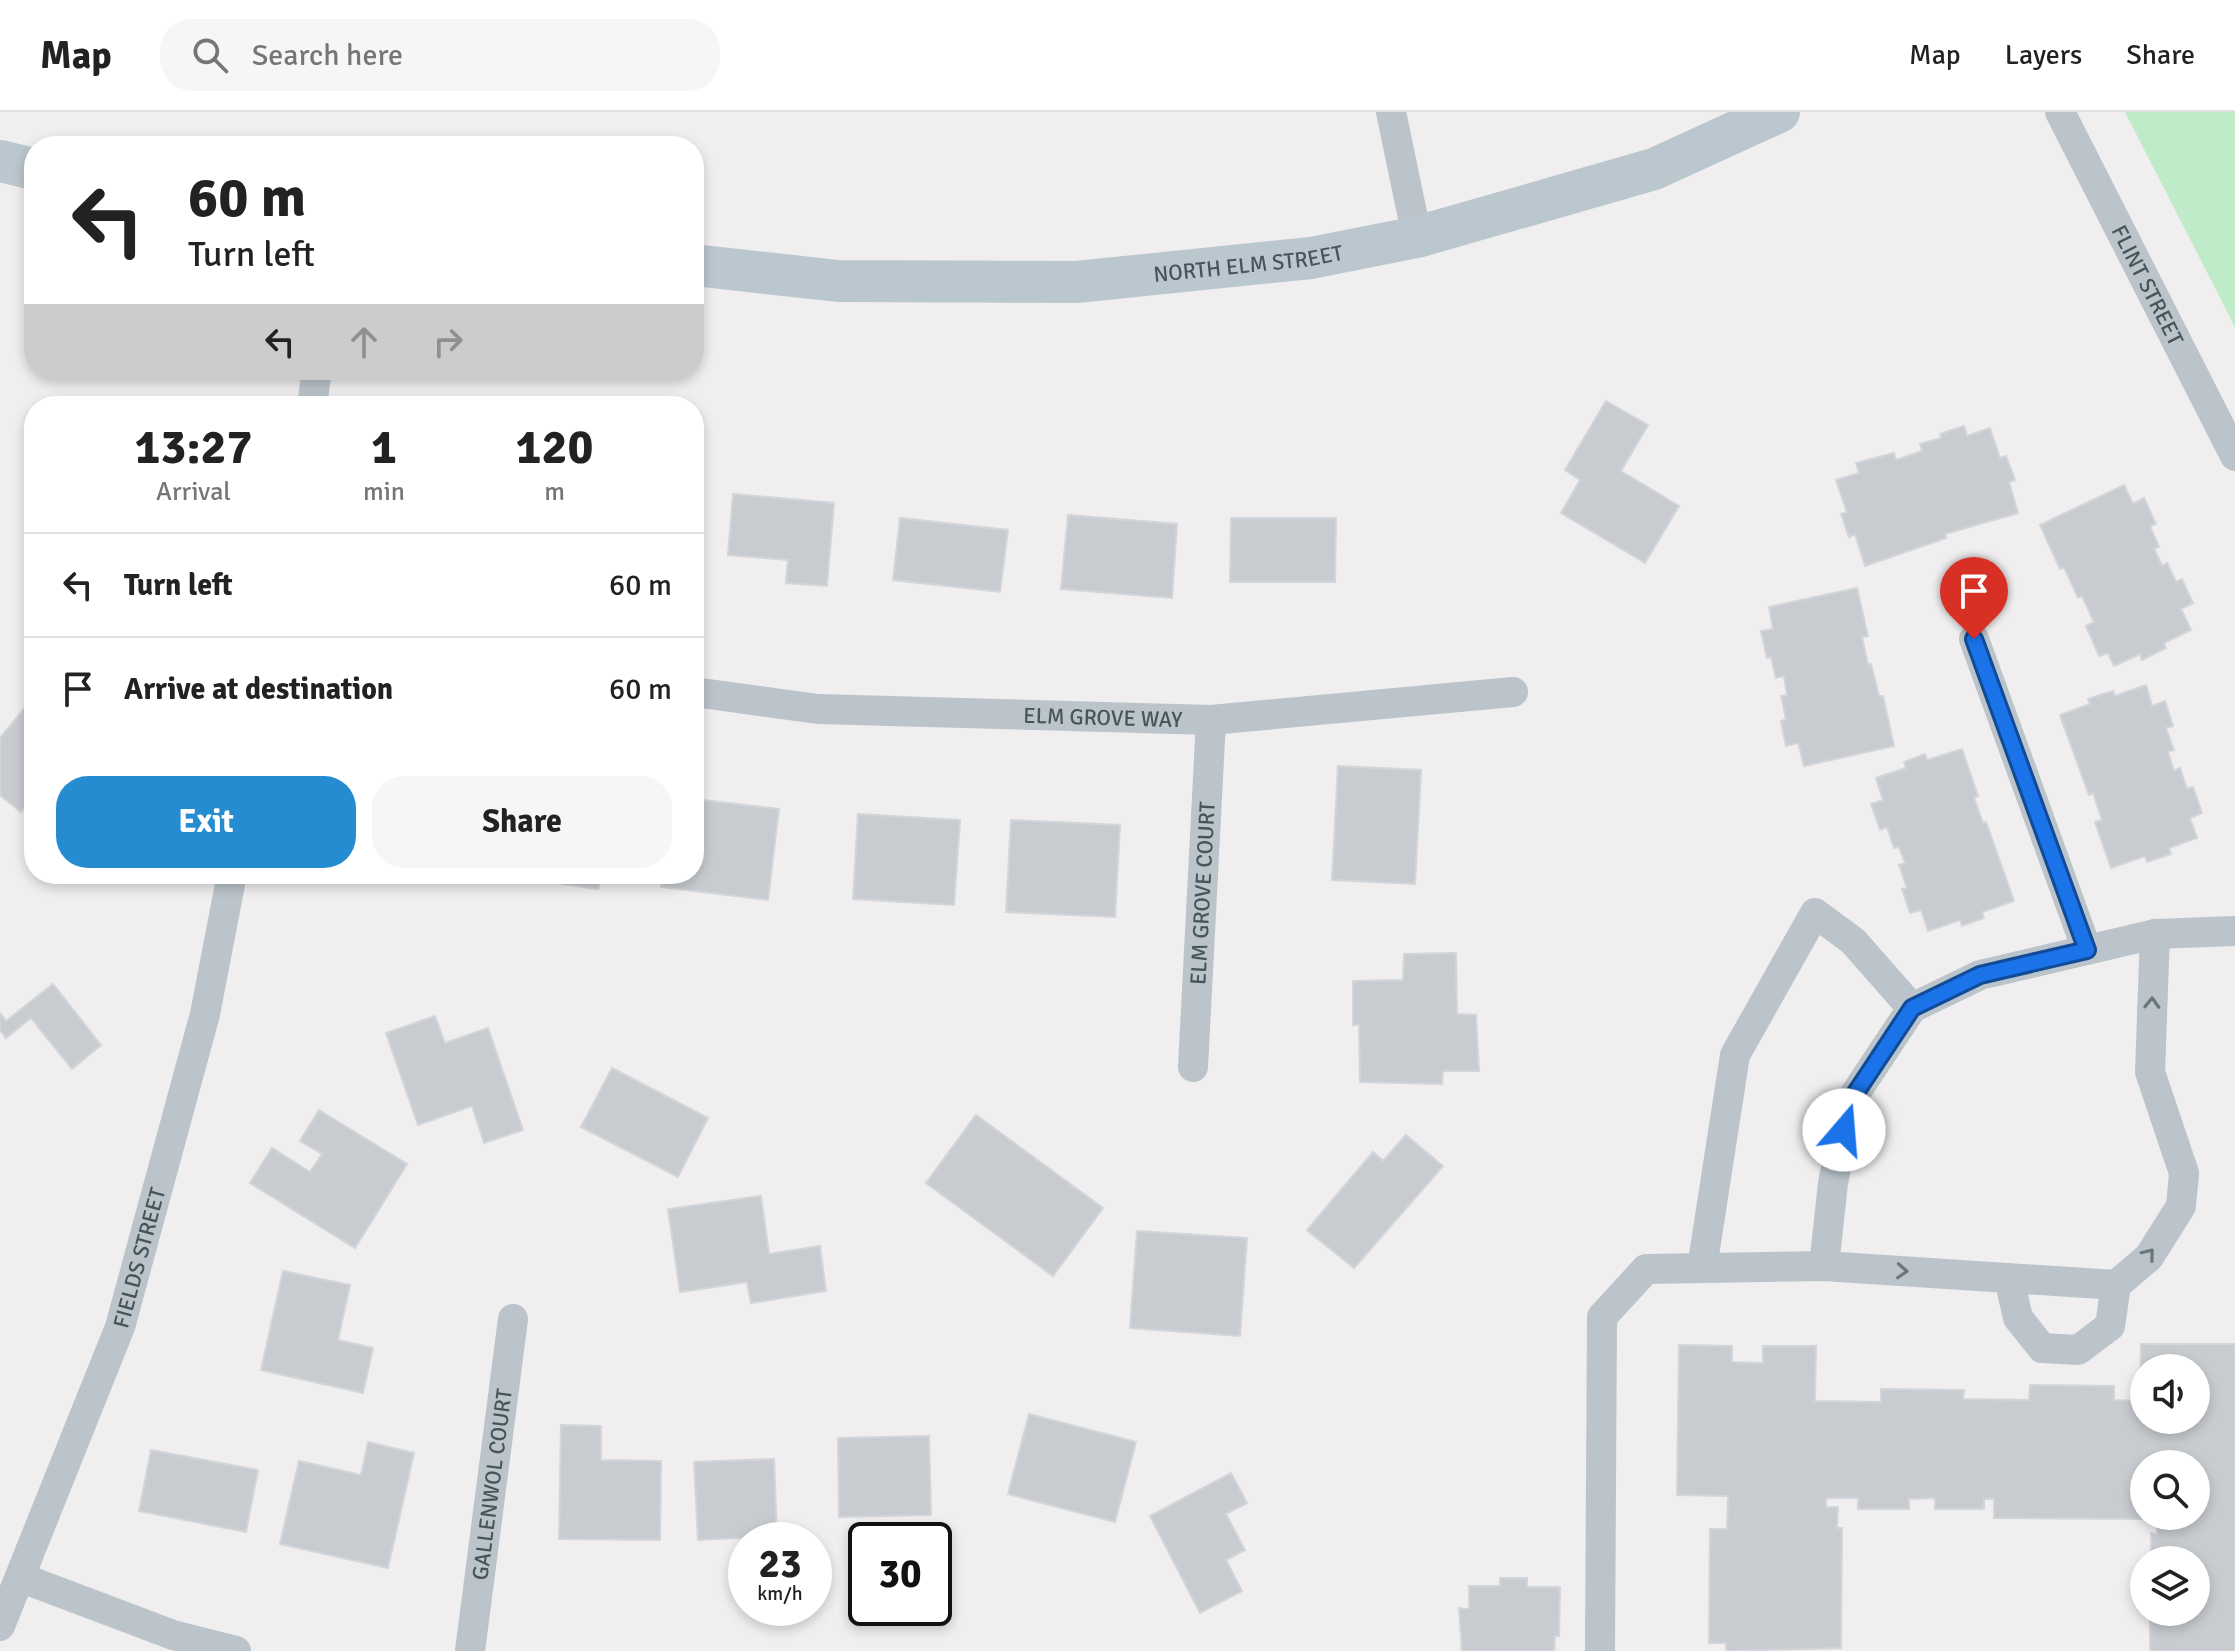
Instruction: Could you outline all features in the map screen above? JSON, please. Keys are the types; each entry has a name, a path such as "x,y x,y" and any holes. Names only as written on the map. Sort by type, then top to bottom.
{"main road":[{"name":"NORTH ELM STREET","path":"704,266 838,281 1076,282 1311,258 1417,237 1654,169 1779,112"},
{"path":"0,161 24,167"}],"street":[{"path":"1391,112 1417,237"},
{"name":"FLINT STREET","path":"2060,112 2235,456"},
{"path":"0,140 0,161"},
{"path":"1974,639 2087,950"},
{"name":"ELM GROVE WAY","path":"704,693 818,709 1211,720 1513,692"},
{"name":"ELM GROVE COURT","path":"1193,1067 1211,720"},
{"name":"FIELDS STREET","path":"0,1626 22,1578 120,1327 205,1014 230,884"},
{"path":"1702,1268 1735,1055 1815,913 1853,941 1912,1008"},
{"path":"1824,1266 1833,1183 1849,1103 1912,1008 1980,975 2155,934 2235,931"},
{"path":"2009,1278 2018,1318 2042,1348 2078,1350 2110,1326 2116,1285 2149,1257 2181,1206 2184,1173 2150,1072 2155,934"},
{"path":"1600,1651 1602,1317 1646,1269 1824,1266 2116,1285"},
{"name":"GALLENWOL COURT","path":"470,1651 513,1319"},
{"path":"22,1578 173,1635 236,1651"}],"green space":[{"path":"2125,112 2235,112 2235,327"}],"building":[{"path":"1606,401 1648,425 1621,471 1679,506 1645,563 1561,513 1580,480 1565,470"},
{"path":"1964,426 1967,436 1990,428 2000,458 2006,456 2015,480 2009,482 2018,513 1945,534 1946,538 1865,566 1855,534 1849,537 1841,514 1847,512 1836,480 1859,473 1856,463 1894,453 1896,460 1922,451 1920,444 1941,438 1940,434"},
{"path":"2124,485 2133,504 2144,498 2156,524 2150,526 2159,547 2154,549 2162,566 2167,563 2176,582 2182,579 2193,603 2181,609 2191,630 2164,643 2166,648 2142,660 2140,654 2114,666 2108,653 2099,656 2086,626 2094,622 2082,596 2078,598 2064,567 2060,569 2040,525"},
{"path":"733,494 834,503 827,586 786,583 788,560 728,555"},
{"path":"1068,515 1177,524 1172,598 1061,589"},
{"path":"900,518 1008,530 1000,592 893,580"},
{"path":"1231,518 1336,518 1335,582 1230,582"},
{"path":"1857,588 1868,636 1862,637 1868,665 1871,664 1879,696 1883,696 1894,746 1804,766 1798,743 1786,746 1781,721 1786,719 1781,696 1787,695 1784,676 1776,678 1771,657 1767,658 1761,631 1773,629 1769,607"},
{"path":"2146,685 2152,706 2165,701 2173,726 2166,728 2174,750 2168,752 2174,771 2180,768 2187,789 2193,787 2202,813 2190,818 2197,838 2169,848 2171,854 2147,862 2145,856 2111,868 2095,822 2102,820 2093,793 2089,795 2060,715 2090,704 2088,699 2113,691 2115,696"},
{"path":"24,708 24,808 21,812 0,795 0,738"},
{"path":"1962,749 1978,796 1974,798 1983,823 1986,822 2014,901 1982,912 1984,918 1962,926 1960,920 1928,931 1921,910 1910,913 1902,889 1907,888 1899,865 1905,863 1899,847 1894,848 1887,827 1880,830 1871,804 1883,800 1876,778 1906,768 1904,762 1925,754 1927,760"},
{"path":"1338,766 1421,770 1415,884 1332,880"},
{"path":"704,800 779,809 768,900 661,887 661,884 704,884"},
{"path":"858,814 960,820 954,905 853,899"},
{"path":"1011,820 1120,825 1115,917 1006,912"},
{"path":"564,884 599,884 598,889"},
{"path":"1456,953 1457,1014 1476,1015 1479,1071 1443,1071 1442,1084 1360,1082 1359,1025 1353,1025 1353,981 1403,980 1404,954"},
{"path":"53,984 101,1045 72,1069 31,1018 6,1038 0,1030 0,1013 6,1021"},
{"path":"435,1016 445,1043 488,1028 523,1130 484,1143 472,1106 418,1125 386,1033"},
{"path":"612,1068 708,1118 678,1177 581,1127"},
{"path":"319,1110 407,1164 355,1248 250,1183 272,1148 310,1172 322,1154 300,1141"},
{"path":"976,1115 1103,1208 1053,1276 926,1183"},
{"path":"1406,1135 1443,1166 1354,1268 1307,1230 1373,1152 1383,1161"},
{"path":"761,1196 769,1254 820,1246 826,1291 751,1303 747,1282 680,1292 668,1209"},
{"path":"1137,1231 1247,1238 1240,1336 1130,1328"},
{"path":"283,1271 350,1285 338,1340 373,1348 363,1393 261,1370"},
{"path":"2141,1344 2235,1344 2235,1651 2150,1651 2150,1626 2210,1626 2210,1546 2151,1546 2151,1533 2157,1534 2157,1530 2210,1530 2210,1450 2130,1450 2130,1519 1994,1518 1994,1499 1984,1499 1984,1509 1935,1509 1935,1498 1909,1499 1909,1509 1858,1509 1858,1498 1826,1498 1826,1507 1838,1507 1837,1528 1842,1528 1841,1648 1726,1651 1726,1643 1709,1643 1710,1529 1727,1529 1728,1496 1677,1495 1679,1345 1732,1346 1732,1362 1763,1363 1763,1346 1816,1346 1815,1401 1881,1402 1881,1389 1964,1390 1963,1399 2029,1400 2030,1385 2114,1386 2114,1400 2130,1401 2130,1434 2210,1434 2210,1354 2141,1354"},
{"path":"1029,1414 1136,1442 1115,1522 1008,1494"},
{"path":"561,1425 601,1426 601,1460 661,1461 660,1540 559,1539"},
{"path":"929,1436 931,1515 839,1517 838,1438"},
{"path":"368,1442 414,1453 388,1568 280,1544 299,1461 361,1475"},
{"path":"151,1450 258,1470 246,1532 139,1511"},
{"path":"774,1459 776,1522 728,1522 728,1538 698,1540 694,1462"},
{"path":"1231,1473 1247,1503 1226,1514 1245,1550 1226,1560 1242,1591 1200,1613 1150,1516"},
{"path":"1500,1578 1527,1578 1527,1587 1560,1587 1559,1636 1555,1636 1554,1651 1462,1651 1459,1608 1469,1609 1469,1586 1500,1586"}],"route":[{"path":"1844,1130 1849,1103 1912,1008 1980,975 2087,950 1974,639"}]}
